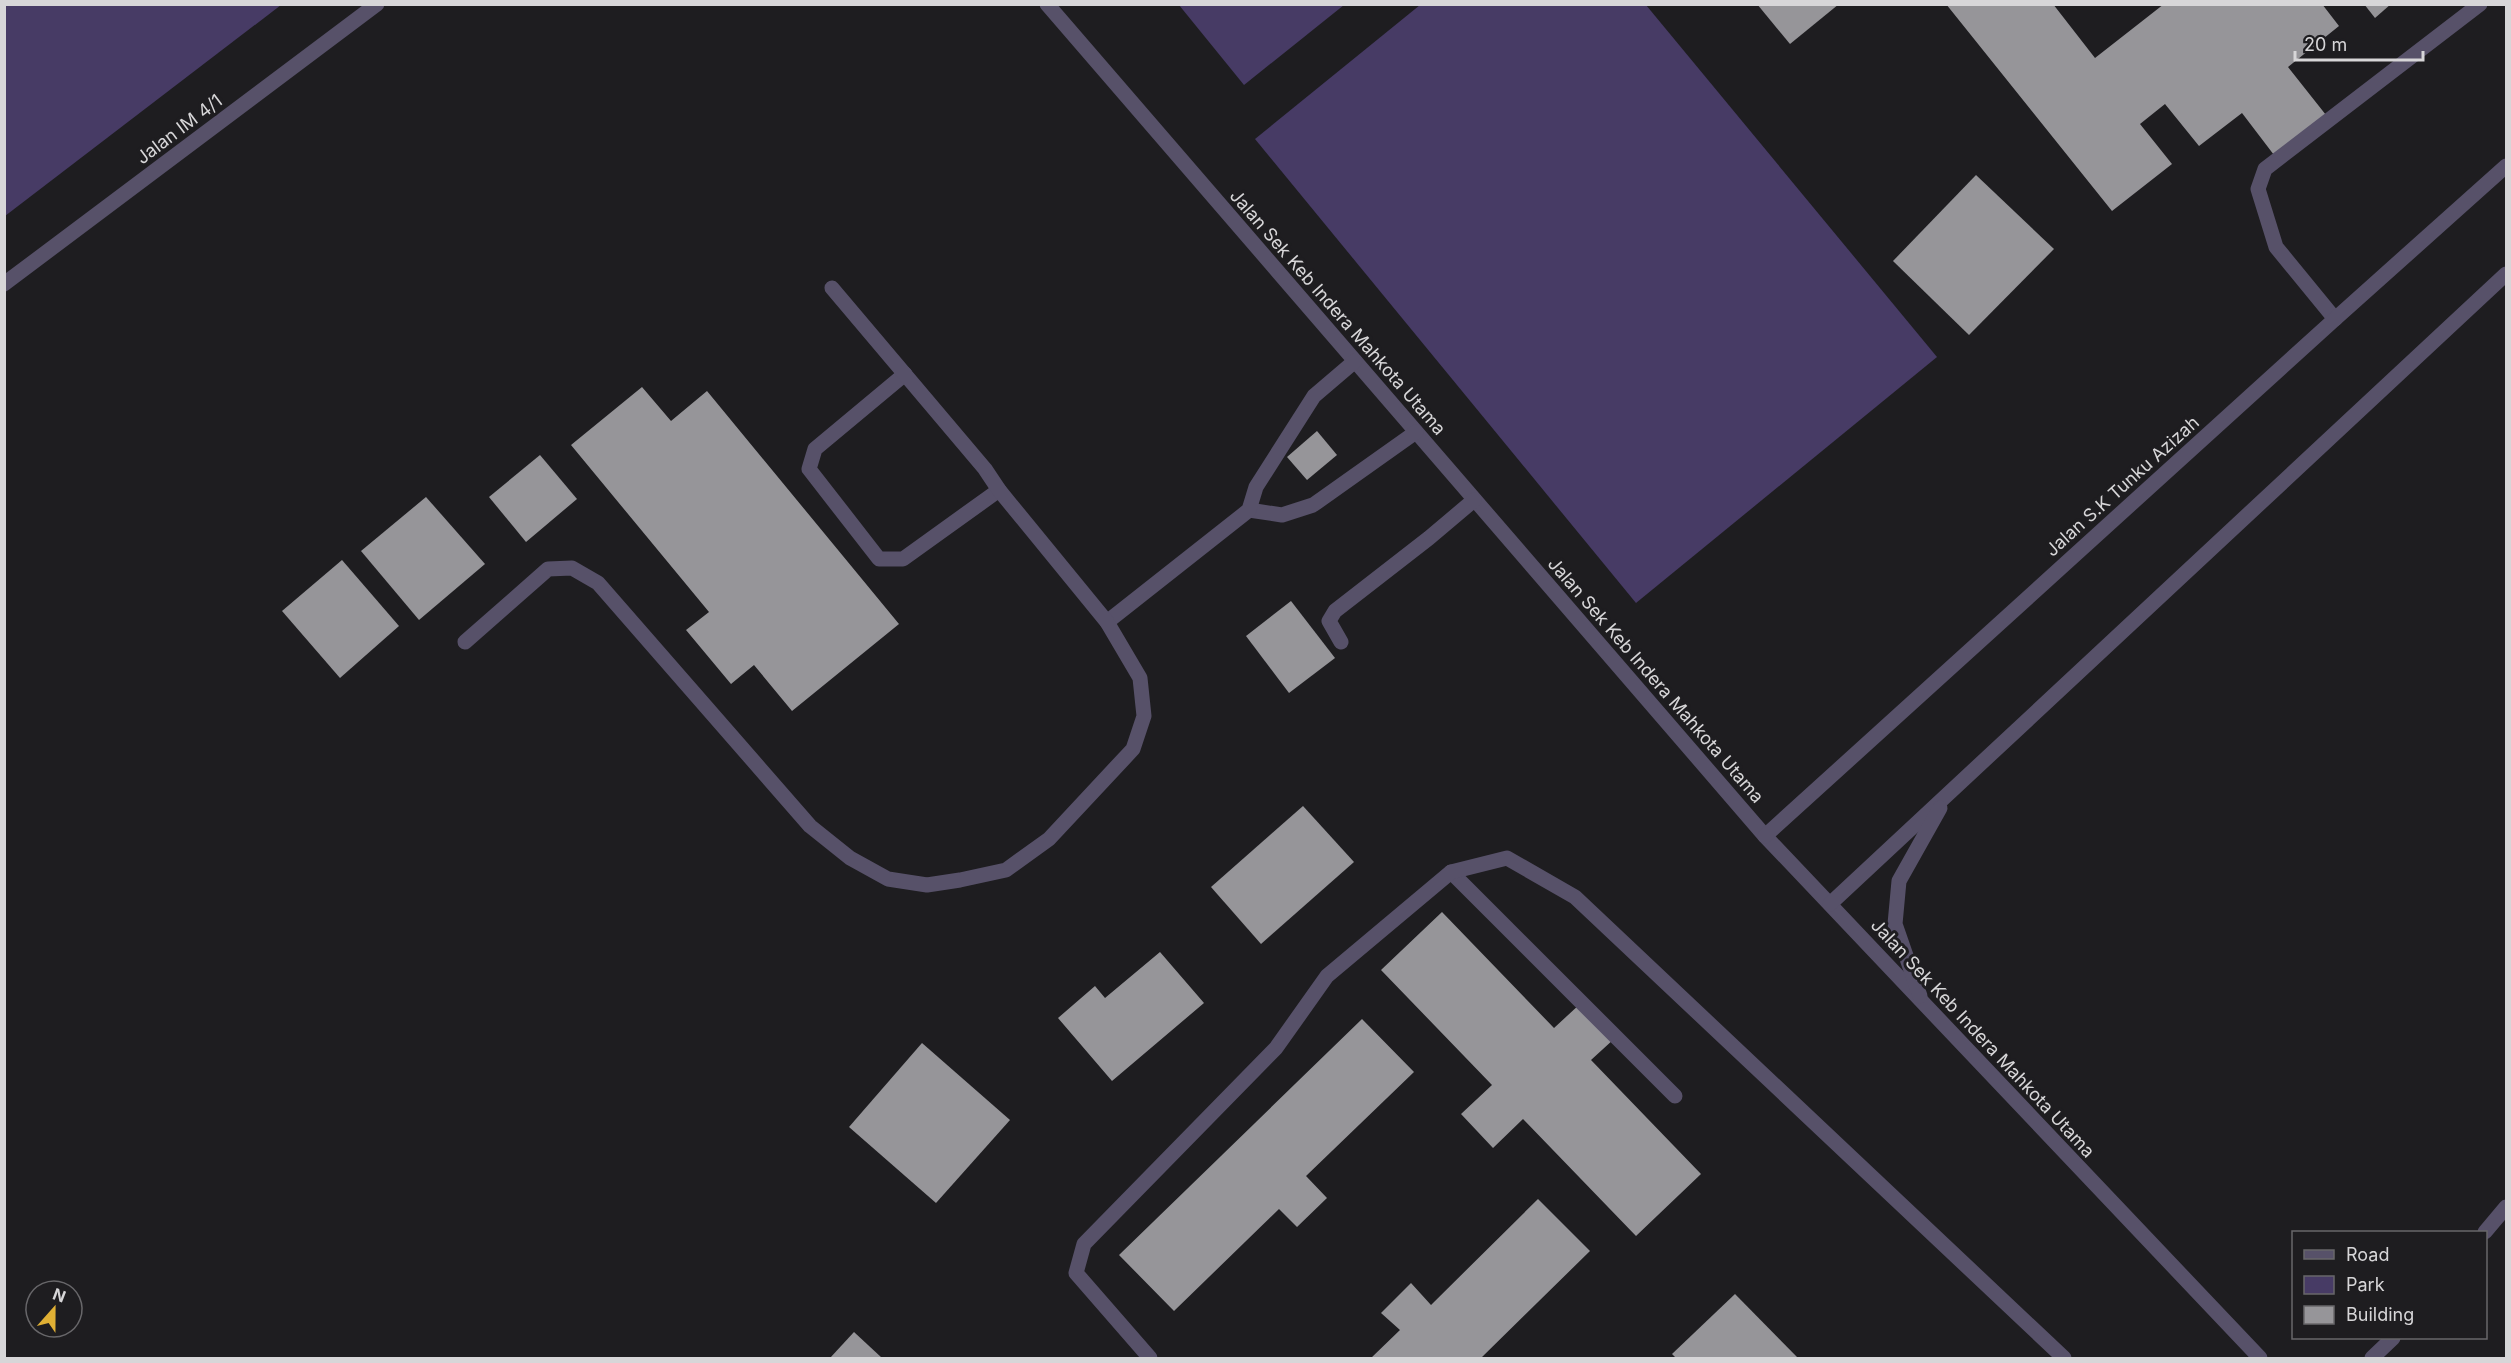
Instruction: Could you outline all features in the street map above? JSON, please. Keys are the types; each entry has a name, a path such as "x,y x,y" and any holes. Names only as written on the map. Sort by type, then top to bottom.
{"street":[{"name":"Jalan IM 4/1","path":"4,284 377,4"},
{"name":"Jalan Sek Keb Indera Mahkota Utama","path":"1047,4 1765,836 2259,1359"},
{"path":"2335,319 2276,247 2258,189 2265,169 2480,4"},
{"name":"Jalan S.K Tunku Azizah","path":"1765,836 2506,166"},
{"path":"1830,904 2506,274"},
{"path":"465,642 548,569 572,568 598,583 810,826 850,858 888,879 927,885 1006,870 1049,839 1133,749 1144,716 1140,678 1107,622 999,490 985,469 832,288"},
{"path":"1107,622 1249,510 1256,487 1314,396 1355,361"},
{"path":"905,374 815,449 809,469 879,559 903,559 999,490"},
{"path":"1249,510 1282,515 1313,505 1416,432"},
{"path":"1341,642 1329,621 1335,611 1474,500"},
{"path":"1922,1001 1895,924 1899,881 1947,794"},
{"path":"1150,1359 1076,1273 1084,1244 1276,1048 1328,976 1451,872 1507,858 1575,897 2064,1359"},
{"path":"1451,872 1675,1096"},
{"path":"2487,1231 2506,1207"},
{"path":"2372,1359 2392,1339"}],"green space":[{"path":"5,4 281,4 281,5 5,216"},
{"path":"1179,5 1344,5 1244,85"},
{"path":"1420,5 1646,5 1937,357 1636,603 1255,139"}],"building":[{"path":"1757,4 1839,4 1790,44"},
{"path":"1946,4 2053,4 2095,58 2164,4 2322,4 2339,26 2288,67 2326,115 2274,155 2242,113 2199,146 2165,104 2140,124 2172,164 2112,211"},
{"path":"2364,4 2391,4 2375,18"},
{"path":"1976,175 2054,249 1969,335 1893,261"},
{"path":"642,387 671,421 707,391 899,624 792,711 754,665 731,684 686,630 709,612 571,445"},
{"path":"1317,431 1337,455 1307,480 1287,457"},
{"path":"540,455 577,499 526,542 489,497"},
{"path":"426,497 485,564 419,620 361,551"},
{"path":"342,560 399,626 340,678 282,611"},
{"path":"1291,601 1335,658 1289,693 1246,636"},
{"path":"1303,806 1354,862 1261,944 1211,887"},
{"path":"1442,912 1554,1028 1580,1004 1614,1039 1591,1060 1701,1174 1636,1236 1523,1119 1493,1148 1461,1114 1492,1085 1381,970"},
{"path":"1160,952 1204,1003 1112,1081 1058,1018 1095,986 1105,998"},
{"path":"1362,1019 1414,1072 1306,1176 1327,1198 1297,1227 1279,1209 1174,1311 1119,1255"},
{"path":"922,1043 1010,1120 936,1203 849,1127"},
{"path":"1538,1199 1590,1251 1481,1358 1371,1358 1400,1330 1381,1313 1411,1283 1431,1305"},
{"path":"1735,1294 1798,1358 1676,1358 1672,1354"},
{"path":"854,1332 882,1358 830,1358"}]}
